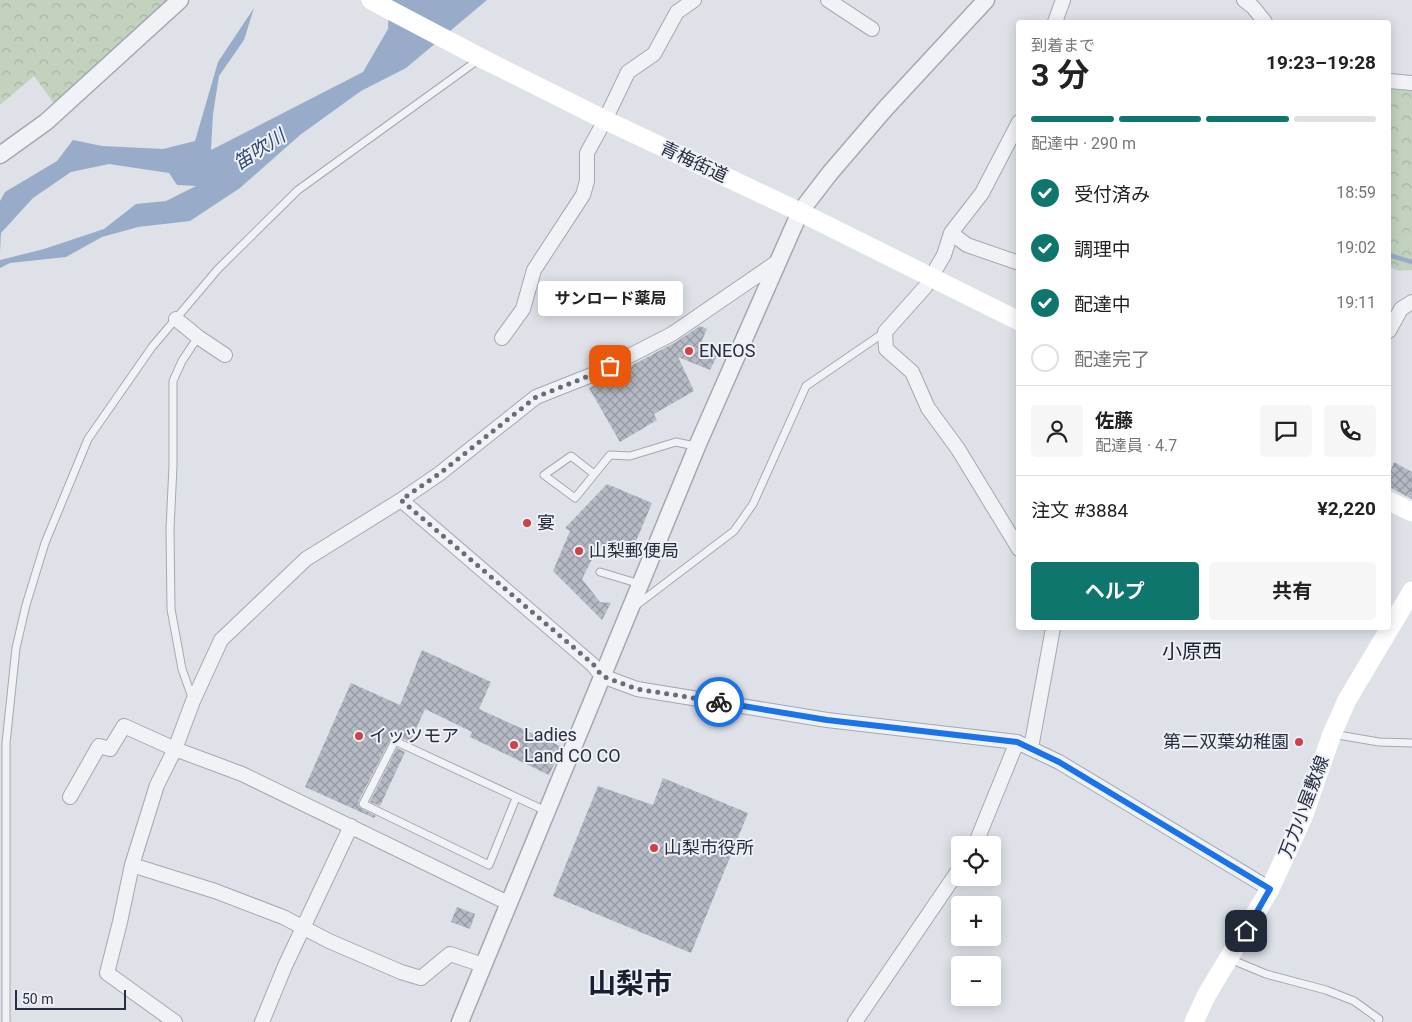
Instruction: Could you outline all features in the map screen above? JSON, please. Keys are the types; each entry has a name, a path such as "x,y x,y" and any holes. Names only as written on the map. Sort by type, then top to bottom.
{"main road":[{"name":"青梅街道","path":"370,0 605,120 800,212 1016,320"},
{"path":"1391,502 1412,512"},
{"name":"万力小屋敷線","path":"1391,626 1412,591"},
{"name":"万力小屋敷線","path":"1194,1022 1206,996 1270,889 1302,816 1332,734 1347,700 1389,630"}],"street":[{"path":"0,155 46,122 180,0"},
{"path":"502,338 523,310 534,270 583,195 586,181 587,154 628,72 654,54 677,12 694,0"},
{"path":"828,0 872,29"},
{"path":"460,1022 698,444 800,212 830,173 885,109 986,0"},
{"path":"1056,20 1063,0"},
{"path":"1244,0 1253,7 1263,20"},
{"path":"1391,81 1412,83"},
{"path":"1016,128 982,193 951,233 944,255 931,278 885,332 886,349 912,372 928,408 958,449 1016,544"},
{"path":"951,233 968,245 1016,263"},
{"path":"174,1022 107,973 132,865 157,785 175,749 193,701 221,640 306,559 439,474 536,397 594,374 672,334 777,262"},
{"path":"1391,327 1401,309 1412,302"},
{"path":"176,319 225,355"},
{"path":"401,500 593,664 602,676 637,689 827,720 1017,742 1085,777 1270,889"},
{"path":"1031,748 1053,630"},
{"path":"70,797 99,746 110,749 124,726 175,749 242,774 508,903"},
{"path":"981,836 1017,742"},
{"path":"262,1022 285,966 351,826"},
{"path":"132,865 215,891 283,917 329,941 421,978 450,954 483,965"},
{"path":"855,1022 951,881"}],"lane":[{"path":"6,1022 6,743 16,648 26,605 45,542 88,439 152,347 218,269 298,190 476,55"},
{"path":"630,610 734,532 753,504 806,386 885,332"},
{"path":"193,701 182,669 172,609 170,530 173,466 173,381 182,361 198,337"},
{"path":"594,474 571,456 544,475 575,498 610,455 630,456 676,442 690,445 698,444"},
{"path":"600,572 640,584"},
{"path":"1332,734 1378,742 1412,743"},
{"path":"516,798 489,865 363,804 395,741 546,811"},
{"path":"1229,959 1266,974 1326,990 1354,1001 1378,1019 1378,1022"}],"green space":[{"path":"0,0 178,0 59,110 34,76 0,105"},
{"path":"1391,81 1412,83 1412,270 1400,271 1391,268"}],"water":[{"name":"笛吹川","path":"389,0 487,0 406,68 361,91 300,135 240,188 190,221 138,227 102,237 66,257 10,263 0,268 0,260 44,249 104,229 136,204 166,201 196,186 177,185 169,173 109,164 71,172 33,198 1,233 0,252 0,201 5,192 57,161 73,140 102,146 163,149 195,141 218,62 254,8 244,40 219,76 213,114 211,150 363,72 388,29"}],"building":[{"path":"700,326 707,329 699,347 717,356 710,370 678,357 694,391 654,414 657,420 620,442 589,388 676,342"},
{"path":"1394,462 1412,472 1412,499 1391,488 1391,470"},
{"name":"山梨郵便局","path":"607,484 652,503 629,558 599,546 582,579 600,602 611,603 602,620 553,571 570,531 565,528"},
{"path":"422,650 491,682 479,709 562,747 549,775 470,737 472,732 425,709 410,742 397,736 391,738 358,802 359,807 376,816 374,818 305,787 351,683 400,705"},
{"path":"397,748 405,752 380,806 370,802"},
{"name":"山梨市役所","path":"663,778 748,813 691,953 553,896 598,786 653,805"},
{"path":"457,907 475,914 470,929 451,922"}],"waterway":[{"path":"1391,256 1412,262"}],"way so far":[{"path":"610,366 536,397 439,474 401,500 593,664 602,676 637,689 719,702"}],"place":[{"name":"ENEOS","path":"689,351"},
{"name":"サンロード薬局","path":"610,366"},
{"name":"宴","path":"527,523"},
{"name":"山梨郵便局","path":"579,551"},
{"name":"イッツモア","path":"359,736"},
{"name":"第二双葉幼稚園","path":"1299,742"},
{"name":"Ladies Land CO CO","path":"514,745"},
{"name":"山梨市役所","path":"654,848"}],"district":[{"name":"小原西","path":"1192,651"},
{"name":"山梨市","path":"630,983"}],"route":[{"path":"719,702 827,720 1017,742 1031,748 1076,772 1270,889 1246,931"}]}
